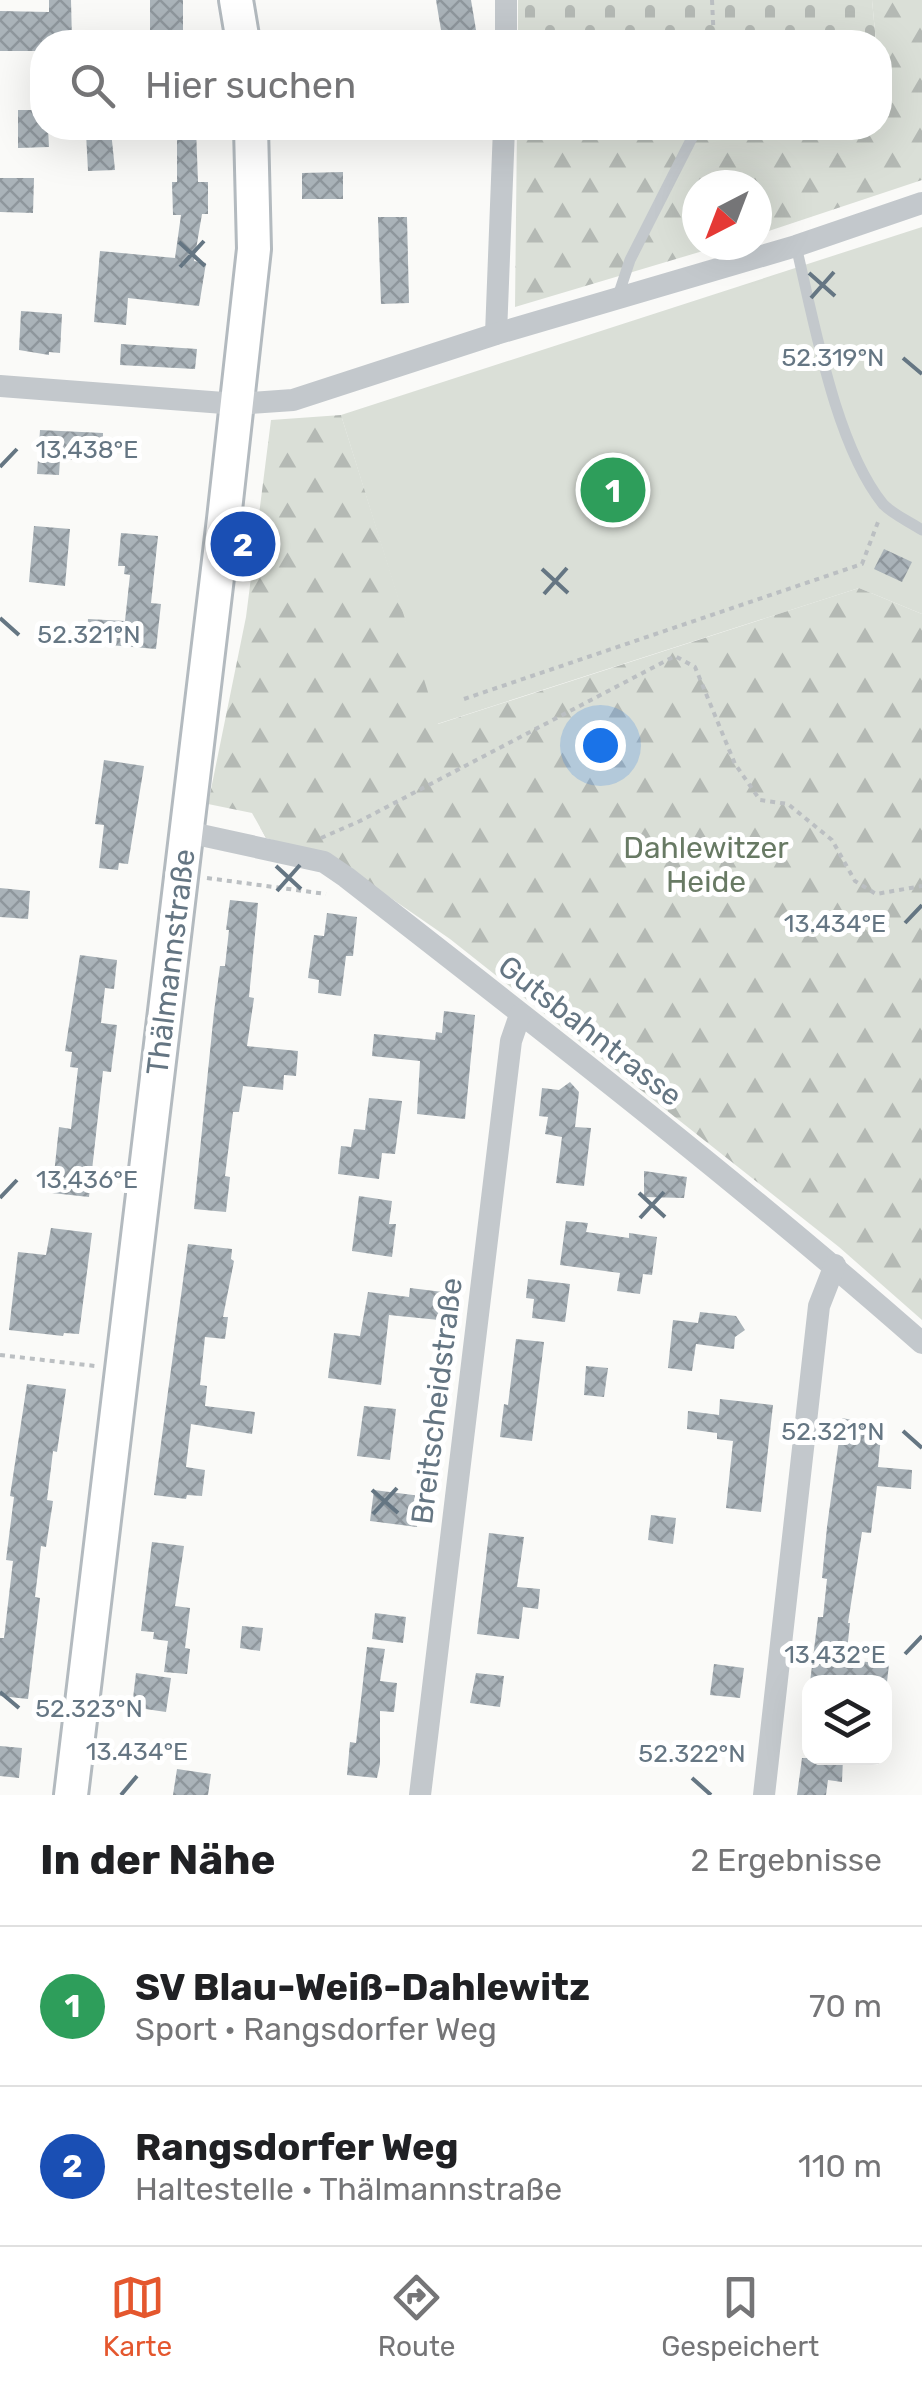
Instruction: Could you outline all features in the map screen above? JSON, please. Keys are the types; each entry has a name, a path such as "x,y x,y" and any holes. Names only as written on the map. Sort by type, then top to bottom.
{"main road":[{"path":"236,0 242,30"},
{"name":"Thälmannstraße","path":"71,1795 254,249 251,140"}],"street":[{"path":"506,0 506,30"},
{"path":"496,334 504,140"},
{"path":"0,386 236,404 294,400 496,334 796,246 922,203"},
{"name":"Gutsbahntrasse","path":"186,832 324,862 346,877 835,1265 922,1343"},
{"name":"Breitscheidstraße","path":"420,1795 509,1054 520,1015"},
{"path":"764,1795 819,1306 835,1265"}],"lane":[{"path":"617,299 630,260 691,140"},
{"path":"796,246 830,389 856,456 884,506 922,530"}],"path":[{"path":"712,0 713,30"},
{"path":"464,699 862,564 884,506"},
{"path":"285,854 360,821 675,656 695,668 735,764 760,800 788,804 832,840 855,881 876,894 922,886"},
{"path":"197,877 329,894"},
{"path":"0,1355 122,1368"}],"green space":[{"path":"518,0 872,0 875,30 518,30"},
{"path":"872,0 922,0 922,180 772,230 772,170 682,170 682,257 515,307 517,140 892,140 892,30 875,30"},
{"path":"922,227 922,614 859,588 437,724 341,415"},
{"name":"Dahlewitzer Heide","path":"341,415 438,724 859,588 922,614 922,1320 839,1247 450,939 333,858 266,838 252,813 208,804 246,617 271,420"}],"building":[{"path":"49,0 71,0 72,30 30,30 30,51 0,51 0,11 49,12"},
{"path":"150,0 183,0 183,30 150,30"},
{"path":"436,0 471,0 476,30 441,30"},
{"path":"18,110 30,110 30,140 49,140 49,147 18,148"},
{"path":"86,140 112,140 115,170 88,171"},
{"path":"177,140 196,140 198,182 208,182 208,214 202,214 194,261 206,263 199,306 128,298 126,325 94,322 100,251 175,258 181,215 173,215 172,182 177,182"},
{"path":"343,172 343,199 302,199 302,173"},
{"path":"0,178 34,178 33,213 0,212"},
{"path":"378,217 407,217 409,303 381,304"},
{"path":"21,311 62,314 60,353 19,350"},
{"path":"121,344 197,349 195,369 120,365"},
{"path":"40,430 103,433 102,461 60,459 59,475 37,474"},
{"path":"34,526 70,529 65,586 29,582"},
{"path":"121,533 158,536 151,603 161,604 156,649 86,643 88,619 125,621 130,575 124,574 125,566 118,566"},
{"path":"884,549 912,562 902,582 874,569"},
{"path":"104,760 144,766 128,864 119,863 118,870 99,868 104,825 95,824"},
{"path":"0,888 30,891 28,919 0,917"},
{"path":"230,900 258,903 249,997 254,998 247,1046 298,1051 296,1076 284,1075 283,1090 243,1086 239,1112 233,1112 225,1176 230,1177 226,1212 194,1209"},
{"path":"327,913 357,917 353,956 346,956 341,996 318,993 319,980 308,978 314,935 324,936"},
{"path":"80,955 117,960 114,989 105,988 101,1023 117,1025 111,1072 103,1071 89,1197 52,1193 59,1127 71,1129 78,1068 70,1067 72,1052 65,1051"},
{"path":"444,1011 475,1015 465,1119 417,1114 420,1061 372,1056 374,1034 435,1040 436,1032 442,1033"},
{"path":"570,1082 579,1092 575,1127 591,1128 584,1186 556,1183 562,1137 545,1134 548,1117 539,1116 542,1088 559,1090"},
{"path":"369,1098 402,1101 395,1154 382,1153 379,1179 338,1174 341,1146 351,1147 354,1129 365,1130"},
{"path":"644,1171 687,1177 684,1198 644,1197"},
{"path":"359,1196 392,1201 389,1224 396,1224 392,1257 352,1251"},
{"path":"566,1221 588,1223 586,1232 657,1237 652,1275 643,1274 640,1294 617,1291 620,1273 560,1265"},
{"path":"51,1228 92,1233 79,1334 9,1330 18,1252 46,1255"},
{"path":"188,1244 232,1249 234,1261 223,1317 228,1317 225,1339 205,1337 200,1385 207,1386 205,1406 255,1412 252,1434 191,1424 186,1467 205,1470 202,1496 187,1495 186,1499 154,1495"},
{"path":"528,1279 570,1284 565,1322 532,1318 534,1299 526,1298"},
{"path":"410,1288 443,1292 439,1320 389,1315 381,1385 328,1378 334,1333 360,1336 368,1292 409,1297"},
{"path":"700,1312 736,1316 745,1330 735,1337 734,1349 696,1344 692,1371 668,1368 673,1320 698,1323"},
{"path":"516,1339 544,1342 532,1441 500,1437"},
{"path":"586,1366 608,1368 604,1397 584,1395"},
{"path":"27,1384 66,1389 57,1452 53,1451 47,1500 53,1501 46,1547 41,1546 35,1597 40,1598 28,1699 0,1696 0,1638 4,1638 13,1561 6,1560 14,1497 10,1496"},
{"path":"720,1399 773,1405 761,1512 726,1508 733,1441 717,1439 717,1433 687,1429 688,1411 719,1415"},
{"path":"364,1406 396,1409 390,1460 357,1456"},
{"path":"842,1418 882,1426 878,1467 912,1470 911,1489 877,1486 871,1533 862,1532 846,1660 889,1664 888,1675 811,1675 818,1617 823,1617 827,1527"},
{"path":"374,1490 421,1496 417,1527 370,1521"},
{"path":"651,1515 676,1518 673,1544 648,1540"},
{"path":"489,1533 524,1537 517,1587 540,1589 538,1609 523,1607 519,1639 477,1634"},
{"path":"152,1542 184,1546 175,1606 190,1608 185,1648 190,1649 187,1674 164,1672 168,1641 153,1639 154,1632 141,1631"},
{"path":"375,1613 406,1617 403,1643 372,1639"},
{"path":"242,1626 263,1628 260,1651 240,1648"},
{"path":"367,1647 385,1649 380,1681 397,1683 394,1712 380,1711 377,1778 347,1775 350,1742 356,1743"},
{"path":"714,1664 744,1668 740,1698 710,1695"},
{"path":"136,1673 171,1678 166,1712 132,1707"},
{"path":"476,1673 504,1676 500,1707 470,1703"},
{"path":"0,1746 22,1748 19,1778 0,1776"},
{"path":"802,1758 802,1765 843,1765 842,1782 828,1780 826,1795 797,1795"},
{"path":"177,1769 211,1774 208,1795 173,1795"}],"place":[{"name":"SV Blau-Weiß-Dahlewitz","path":"613,490"},
{"name":"Rangsdorfer Weg","path":"243,544"}]}
